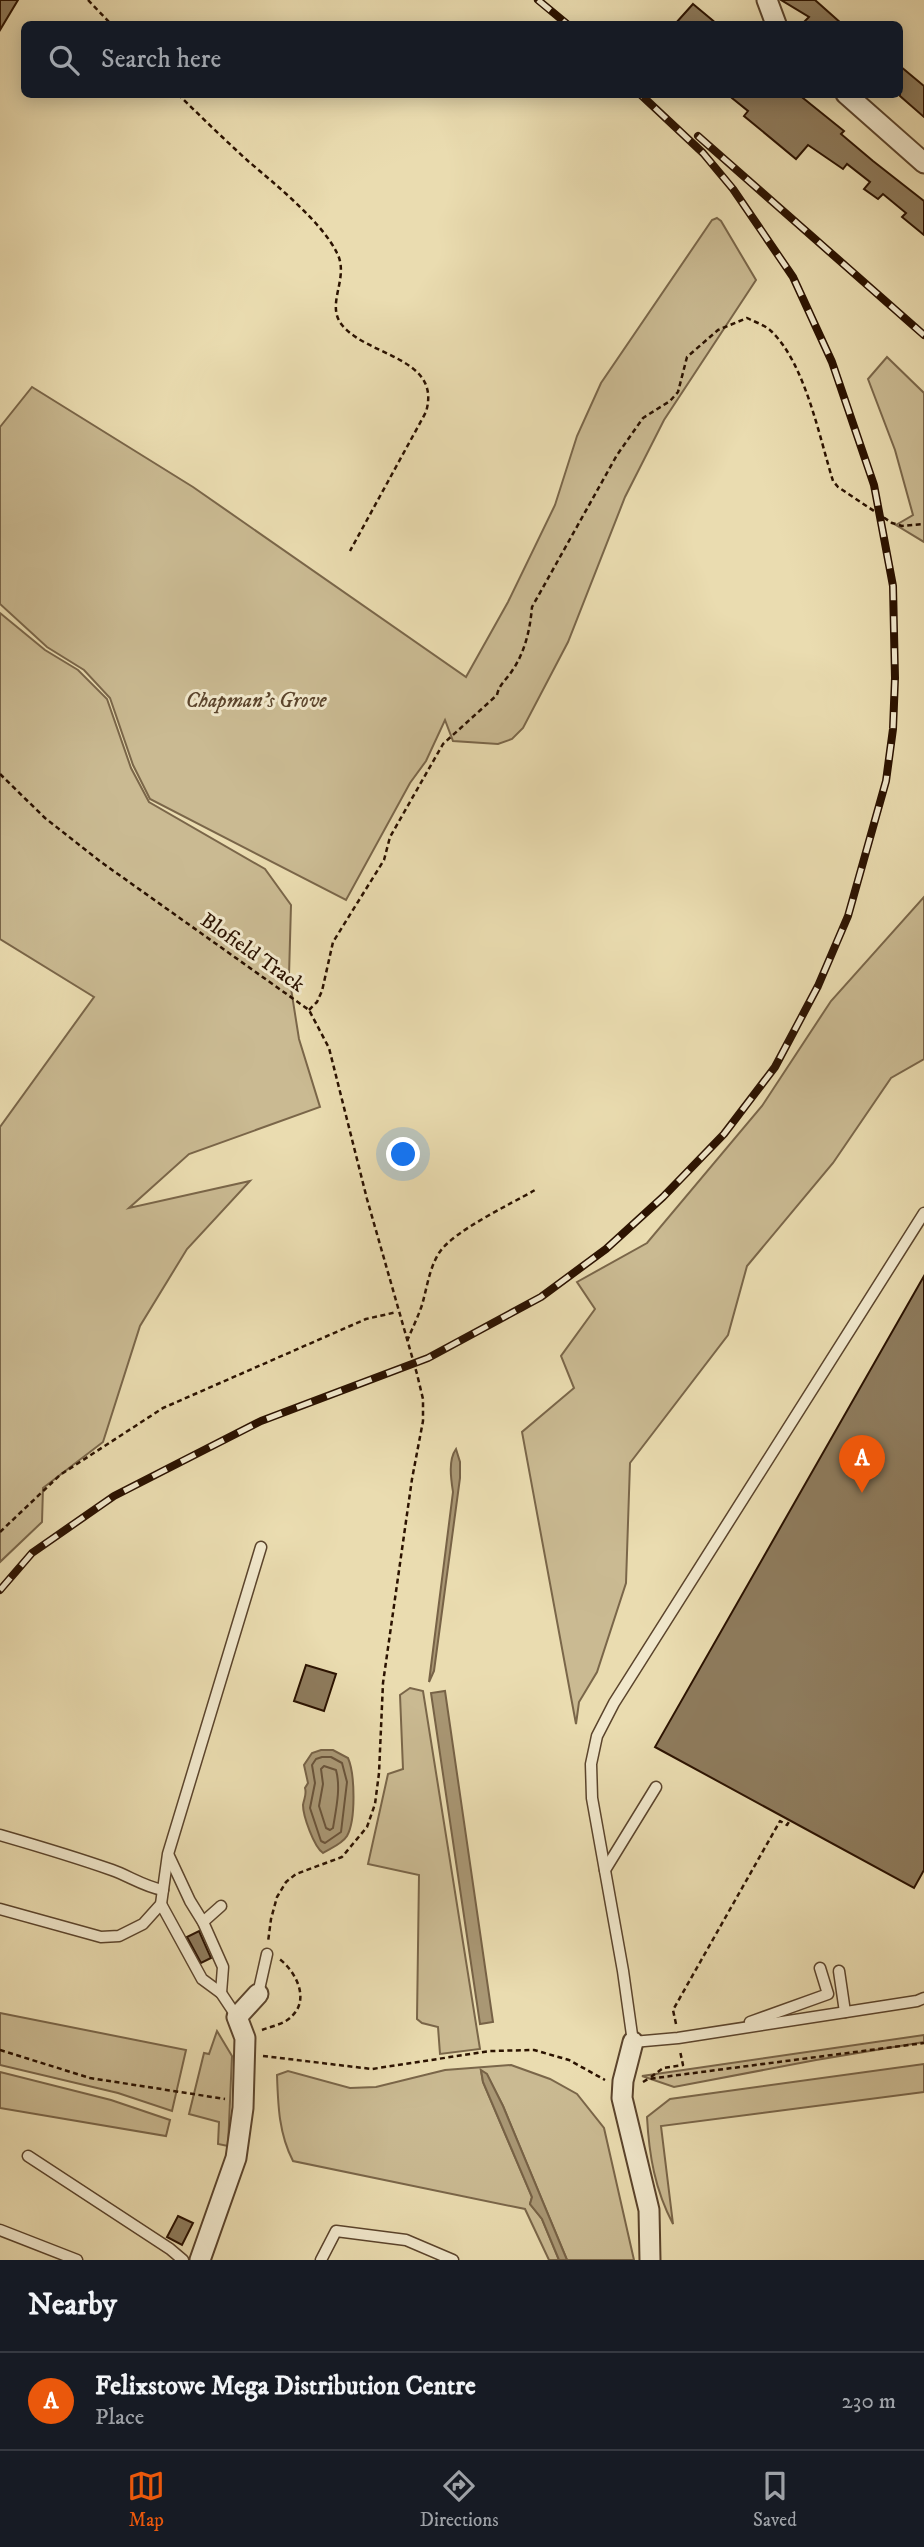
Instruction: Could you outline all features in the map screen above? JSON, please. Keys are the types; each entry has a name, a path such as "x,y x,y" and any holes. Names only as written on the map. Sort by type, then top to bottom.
{"street":[{"path":"748,0 771,10"},
{"path":"851,98 924,163"},
{"path":"200,2260 236,2158 243,2108 245,2038 237,2017 258,1994"},
{"path":"633,2042 623,2081 622,2098 649,2210 650,2260"}],"lane":[{"path":"924,1213 614,1703 597,1736 591,1764 592,1798 633,2042 678,2038 924,1998"},
{"path":"0,1909 101,1937 119,1936 143,1924 161,1904 168,1854 261,1547"},
{"path":"605,1870 656,1787"},
{"path":"0,1835 66,1854 133,1878 151,1888 163,1890"},
{"path":"168,1854 223,1968 221,1993"},
{"path":"161,1904 202,1979 221,1993 237,2017"},
{"path":"203,1922 221,1906"},
{"path":"258,1994 267,1954"},
{"path":"726,2030 828,1994 820,1968"},
{"path":"839,1970 845,2012"},
{"path":"28,2156 183,2260"},
{"path":"0,2230 77,2260"},
{"path":"321,2260 337,2231 406,2240 453,2260"}],"path":[{"path":"88,0 108,21"},
{"path":"182,98 290,198 331,242 342,263 342,281 336,305 341,324 412,368 423,377 429,387 426,412 350,551"},
{"path":"309,1010 317,1003 322,990 333,942 384,860 390,837 443,744 497,695 499,687 513,669 530,632 532,607 617,455 643,418 670,401 678,391 687,357 718,330 747,318 769,329 789,352 804,388 833,481 892,523 902,526 924,524"},
{"name":"Blofield Track","path":"0,774 45,818 101,863 309,1010 329,1048 423,1399 423,1421 412,1479 383,1683 376,1804 367,1828 342,1857 296,1874 286,1882 277,1896 267,1954"},
{"path":"407,1341 440,1252 449,1242 471,1227 535,1190"},
{"path":"0,1532 60,1475 163,1408 366,1318 398,1311"},
{"path":"257,2055 372,2069 490,2051 534,2050 569,2060 605,2080 642,2083 663,2068 683,2065 673,2010 780,1821 787,1825 790,1820"},
{"path":"258,2038 261,2030 291,2018 296,2012 300,1993 289,1965 267,1954"},
{"path":"648,2079 924,2043"},
{"path":"0,2050 90,2078 228,2099 243,2108"}],"green space":[{"name":"Chapman's Grove","path":"717,218 756,280 664,420 625,497 568,642 523,728 512,739 498,744 453,741 445,720 426,761 410,783 346,900 150,799 133,765 110,698 84,670 47,647 0,604 0,427 32,387 193,487 466,677 508,602 555,505 577,436 601,383 712,220"},
{"path":"887,357 924,393 924,542 896,525 913,515 895,450 868,379"},
{"path":"0,613 45,650 78,670 107,699 131,768 149,802 265,869 291,905 289,976 299,1039 320,1107 189,1154 129,1208 250,1181 187,1249 140,1326 103,1442 43,1488 42,1522 0,1562 0,1127 94,997 0,939"},
{"path":"924,897 924,1059 891,1078 833,1163 747,1266 728,1335 630,1463 626,1583 597,1672 579,1702 576,1724 522,1432 574,1388 561,1356 595,1309 577,1282 647,1243 762,1106 831,1001"},
{"path":"410,1688 423,1691 480,2049 440,2054 438,2027 417,2019 419,1875 368,1864 388,1774 403,1769 400,1695"},
{"path":"0,2013 186,2050 172,2111 118,2093 0,2065"},
{"path":"217,2031 232,2056 228,2146 218,2144 219,2122 189,2114 204,2053 209,2054"},
{"path":"924,2035 924,2042 674,2087 642,2076"},
{"path":"924,2064 924,2092 661,2126 673,2224 654,2172 647,2117 670,2099"},
{"path":"511,2065 550,2079 577,2094 604,2128 634,2260 567,2260 503,2106 487,2075 481,2071 483,2082 532,2197 530,2204 542,2219 559,2260 549,2260 525,2209 293,2161 288,2151 280,2120 277,2075 288,2071 350,2088 376,2087 445,2070"},
{"path":"0,2072 111,2100 170,2120 166,2136 0,2108"}],"water":[{"path":"456,1449 460,1462 460,1478 434,1671 429,1682 453,1492 451,1464"},
{"path":"445,1691 493,2022 480,2024 431,1693"},
{"path":"333,1750 348,1758 354,1797 347,1836 323,1853 310,1831 303,1805 308,1783 304,1765 312,1753"},
{"path":"481,2070 487,2074 503,2106 567,2260 559,2260 542,2219 530,2204 532,2197 483,2082"}],"building":[{"path":"0,0 18,0 0,30"},
{"path":"781,0 815,0 839,21 805,21 809,17"},
{"path":"693,4 713,21 678,21"},
{"path":"903,68 924,86 924,117 902,98"},
{"path":"732,98 803,98 844,131 841,134 924,201 924,235 902,217 906,213 883,194 878,199 864,189 870,182 847,164 843,169 808,145 796,159 744,116 748,111"},
{"path":"924,1276 924,1870 914,1888 655,1747"},
{"path":"306,1665 336,1674 324,1711 294,1701"},
{"path":"199,1931 211,1958 201,1963 187,1937"},
{"path":"178,2216 193,2223 182,2245 167,2237"}],"railway":[{"path":"538,0 563,21"},
{"path":"0,1590 32,1553 114,1496 261,1421 428,1358 541,1297 606,1249 663,1197 724,1134 775,1067 818,986 848,916 886,781 893,729 893,586 874,485 832,362 793,277 733,189 703,153 644,98"},
{"path":"698,136 924,335"}],"place":[{"name":"Felixstowe Mega Distribution Centre","path":"862,1493"}]}
